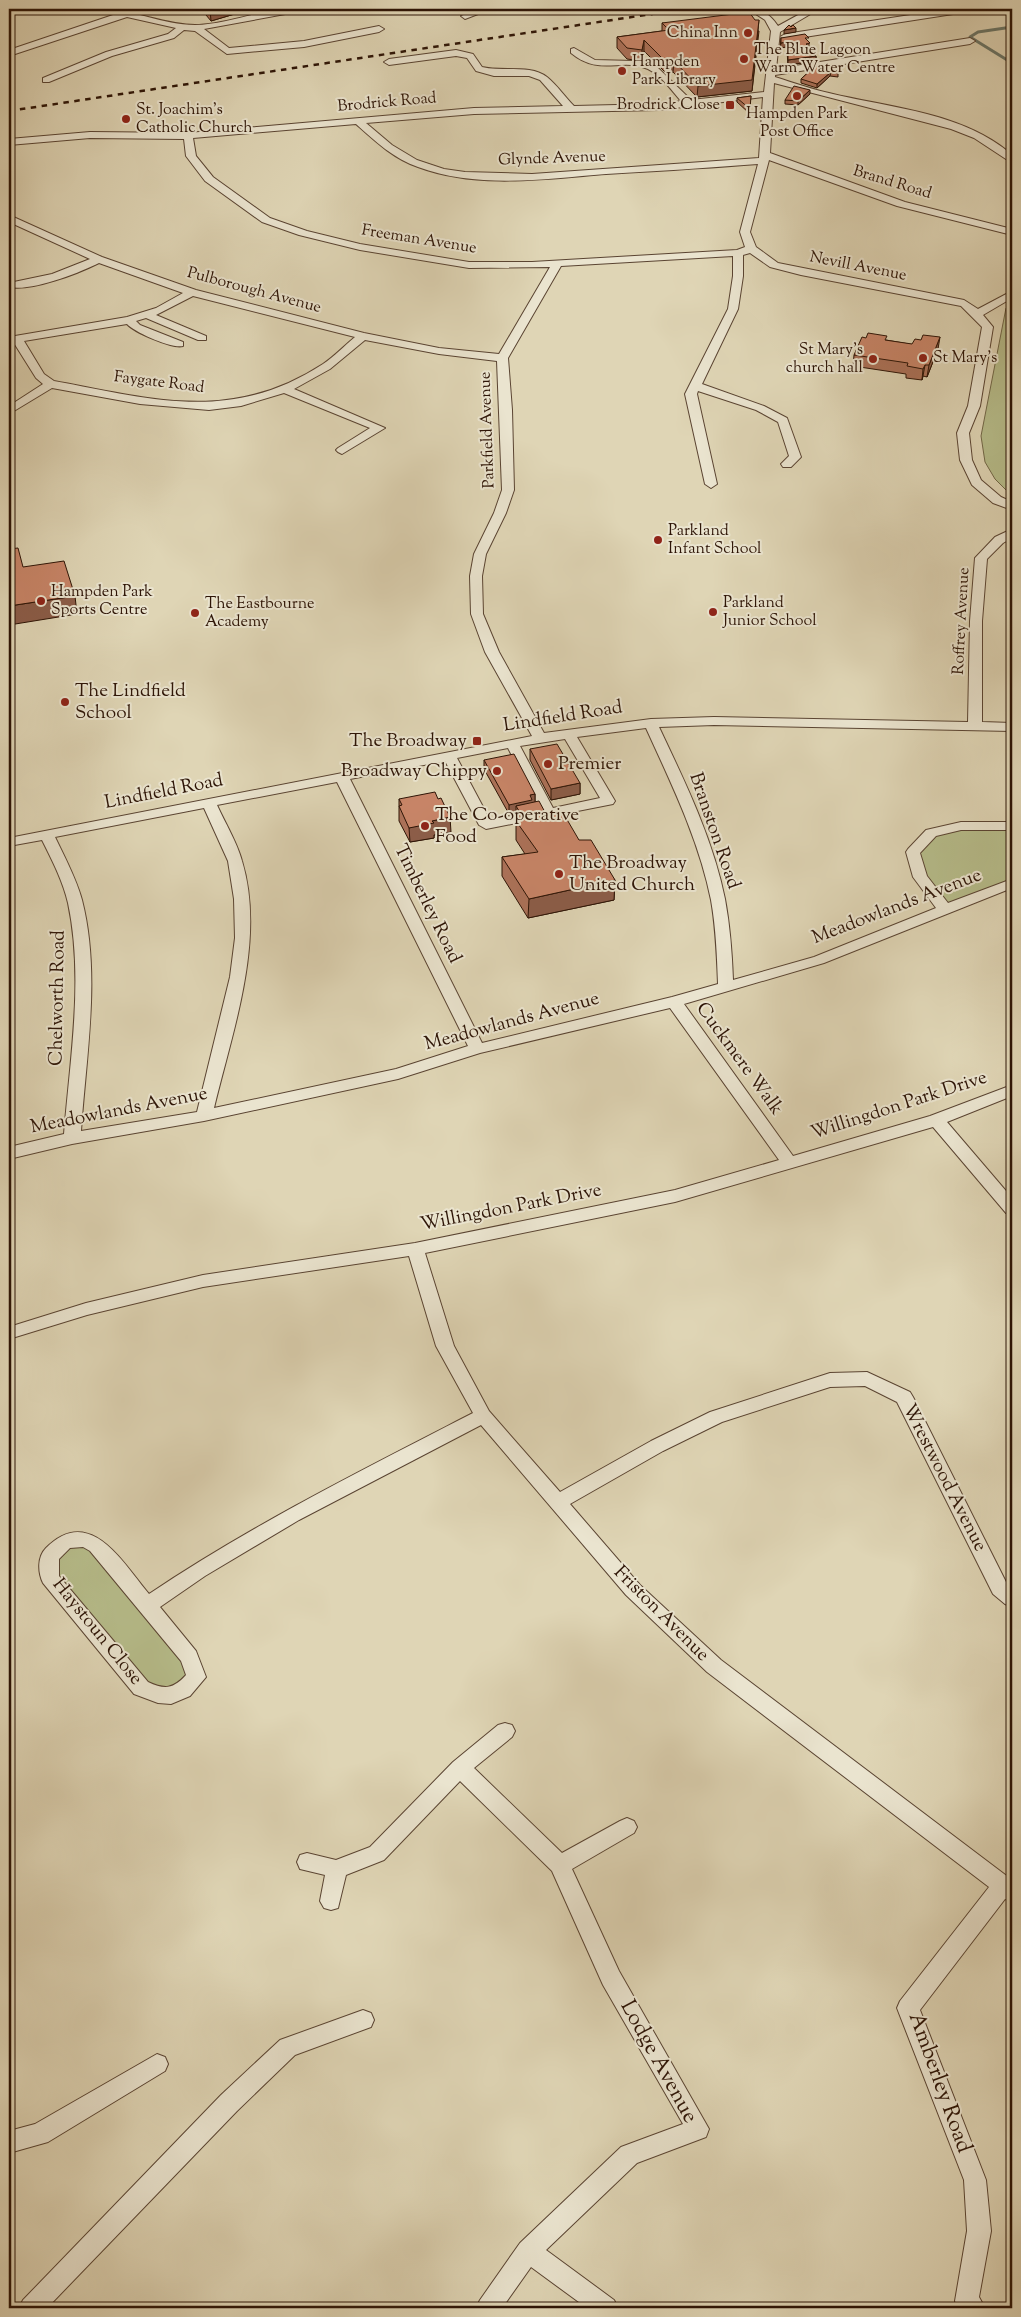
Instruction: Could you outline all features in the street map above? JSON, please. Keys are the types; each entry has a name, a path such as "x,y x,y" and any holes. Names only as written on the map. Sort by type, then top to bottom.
{"street":[{"path":"105,9 181,27 197,28 296,9"},
{"path":"246,9 252,18"},
{"path":"464,16 487,9"},
{"path":"752,9 768,18 798,18"},
{"path":"776,35 798,18 815,9"},
{"path":"776,35 966,9"},
{"path":"9,53 126,14"},
{"path":"751,249 745,232 764,158 768,94 776,35 768,18"},
{"path":"46,80 109,54 171,36 179,31 181,27"},
{"path":"197,28 226,51 304,44 379,28"},
{"path":"770,76 970,41"},
{"path":"574,51 581,59 592,62 641,65 653,68 689,104"},
{"path":"389,62 456,53 470,56 479,69 494,73 530,73 543,78 572,110"},
{"path":"770,76 831,96 945,123 993,145 1012,160"},
{"name":"Brodrick Road","path":"9,142 90,134 188,136 474,111 659,108 768,94"},
{"name":"Glynde Avenue","path":"358,121 381,142 400,155 424,166 474,176 520,177 764,158"},
{"name":"Freeman Avenue","path":"188,136 191,156 209,179 266,220 303,233 424,260 469,265 557,264 738,253 751,249"},
{"name":"Brand Road","path":"764,158 901,204 1012,232"},
{"name":"Pulborough Avenue","path":"9,218 98,259 192,292 363,336 439,351 502,358"},
{"path":"9,230 23,226"},
{"name":"Nevill Avenue","path":"751,249 774,265 805,273 964,303 977,314"},
{"path":"711,484 691,394 733,309 738,276 738,253"},
{"path":"12,285 54,278 79,270 98,259"},
{"name":"Parkfield Avenue","path":"540,738 492,652 477,614 476,576 480,554 500,513 508,490 506,410 502,358 557,264"},
{"path":"9,411 50,384 40,376 13,339 129,320 160,310 192,292"},
{"path":"1012,294 977,314 988,327 974,406 964,433 966,460 976,482 997,500 1012,506"},
{"path":"144,314 202,338"},
{"path":"129,320 136,326 179,344"},
{"name":"Faygate Road","path":"50,384 175,404 206,406 257,399 284,389 322,370 363,336"},
{"path":"696,386 760,408 782,420 795,457 787,464"},
{"path":"284,389 379,428 342,450"},
{"name":"Roffrey Avenue","path":"974,726 976,621 981,558 999,540 1012,533"},
{"name":"Lindfield Road","path":"9,842 512,743 568,733 651,723 714,721 1012,727"},
{"name":"Branston Road","path":"651,723 682,793 707,860 722,923 726,985"},
{"path":"449,756 486,825 608,801 568,733"},
{"path":"512,743 549,813"},
{"name":"Timberley Road","path":"342,776 477,1049"},
{"path":"204,1116 238,977 242,938 240,899 235,861 209,803"},
{"path":"946,911 920,877 913,852 931,833 961,826 1012,826"},
{"name":"Chelworth Road","path":"47,835 66,873 75,904 82,950 81,1017 72,1138"},
{"name":"Meadowlands Avenue","path":"9,1153 72,1138 204,1116 398,1074 477,1049 674,1002 726,985 819,960 946,911 1012,883"},
{"name":"Cuckmere Walk","path":"674,1002 790,1164"},
{"name":"Willingdon Park Drive","path":"9,1333 86,1309 203,1281 415,1249 674,1196 790,1164 936,1120 1012,1090"},
{"path":"936,1120 1012,1209"},
{"name":"Friston Avenue","path":"415,1249 445,1346 483,1416 556,1503 633,1590 714,1666 1008,1889"},
{"name":"Wrestwood Avenue","path":"556,1503 657,1446 716,1417 830,1380 866,1380 904,1397 1000,1589 1012,1599"},
{"path":"148,1605 198,1571 292,1515 483,1416"},
{"name":"Haystoun Close","path":"85,1539 97,1546 148,1605 189,1657 196,1677 183,1692 160,1698 141,1688 50,1578 49,1557 65,1542 85,1539"},
{"path":"307,1862 336,1869 377,1854 460,1768 504,1731"},
{"path":"460,1768 560,1865 627,1827"},
{"name":"Lodge Avenue","path":"488,2308 528,2251 629,2155 698,2129 611,1978 560,1865"},
{"path":"330,1901 336,1869"},
{"name":"Amberley Road","path":"973,2308 967,2301 979,2231 975,2180 908,2008 1008,1889"},
{"path":"31,2308 229,2103 288,2047 363,2020"},
{"path":"9,2142 40,2134 157,2064"},
{"path":"528,2251 606,2308"}],"green space":[{"path":"1012,304 1012,496 995,479 985,462 981,436 1006,308"},
{"path":"961,826 1012,826 1012,883 946,911 913,852 931,833"},
{"path":"85,1539 196,1677 160,1698 50,1578 65,1541"}],"building":[{"path":"749,12 755,20 759,20 752,80 698,86 674,61 666,62 644,40 642,50 627,48 617,37 669,30 662,23"},
{"path":"789,25 791,27 793,25 796,28 784,30"},
{"path":"805,34 809,38 805,38 810,43 806,44 811,48 806,49 816,56 788,60 788,47 786,42 781,43 781,38"},
{"path":"827,65 838,73 831,72 817,84 801,79 814,67 812,67"},
{"path":"794,86 810,90 798,101 785,100"},
{"path":"751,96 750,109 737,98"},
{"path":"868,333 887,336 885,340 912,344 915,339 921,340 923,335 940,337 929,365 925,365 923,369 907,366 908,363 854,355 862,337 866,338"},
{"path":"18,548 23,567 64,561 75,596 9,606 9,549"},
{"path":"557,744 580,783 551,789 530,749"},
{"path":"514,754 535,794 530,795 532,800 509,805 484,760"},
{"path":"435,792 438,799 441,798 450,817 432,821 434,823 409,828 399,806 402,805 399,799"},
{"path":"539,801 546,814 562,811 579,840 591,840 615,880 529,899 502,857 538,852 516,821 524,819 516,806"}],"waterway":[{"path":"1012,27 978,32 970,37 1012,63"}],"railway":[{"path":"9,111 685,9"}],"place":[{"name":"China Inn","path":"748,33"},
{"name":"The Blue Lagoon Warm Water Centre","path":"744,59"},
{"name":"Hampden Park Library","path":"622,71"},
{"name":"Hampden Park Post Office","path":"797,96"},
{"name":"Brodrick Close","path":"730,105"},
{"name":"St. Joachim's Catholic Church","path":"126,119"},
{"name":"St Mary's","path":"923,358"},
{"name":"St Mary's church hall","path":"873,359"},
{"name":"Parkland Infant School","path":"658,540"},
{"name":"Hampden Park Sports Centre","path":"41,601"},
{"name":"Parkland Junior School","path":"713,612"},
{"name":"The Eastbourne Academy","path":"195,613"},
{"name":"The Lindfield School","path":"65,702"},
{"name":"The Broadway","path":"477,741"},
{"name":"Premier","path":"548,764"},
{"name":"Broadway Chippy","path":"497,771"},
{"name":"The Co-operative Food","path":"425,826"},
{"name":"The Broadway United Church","path":"559,874"}]}
